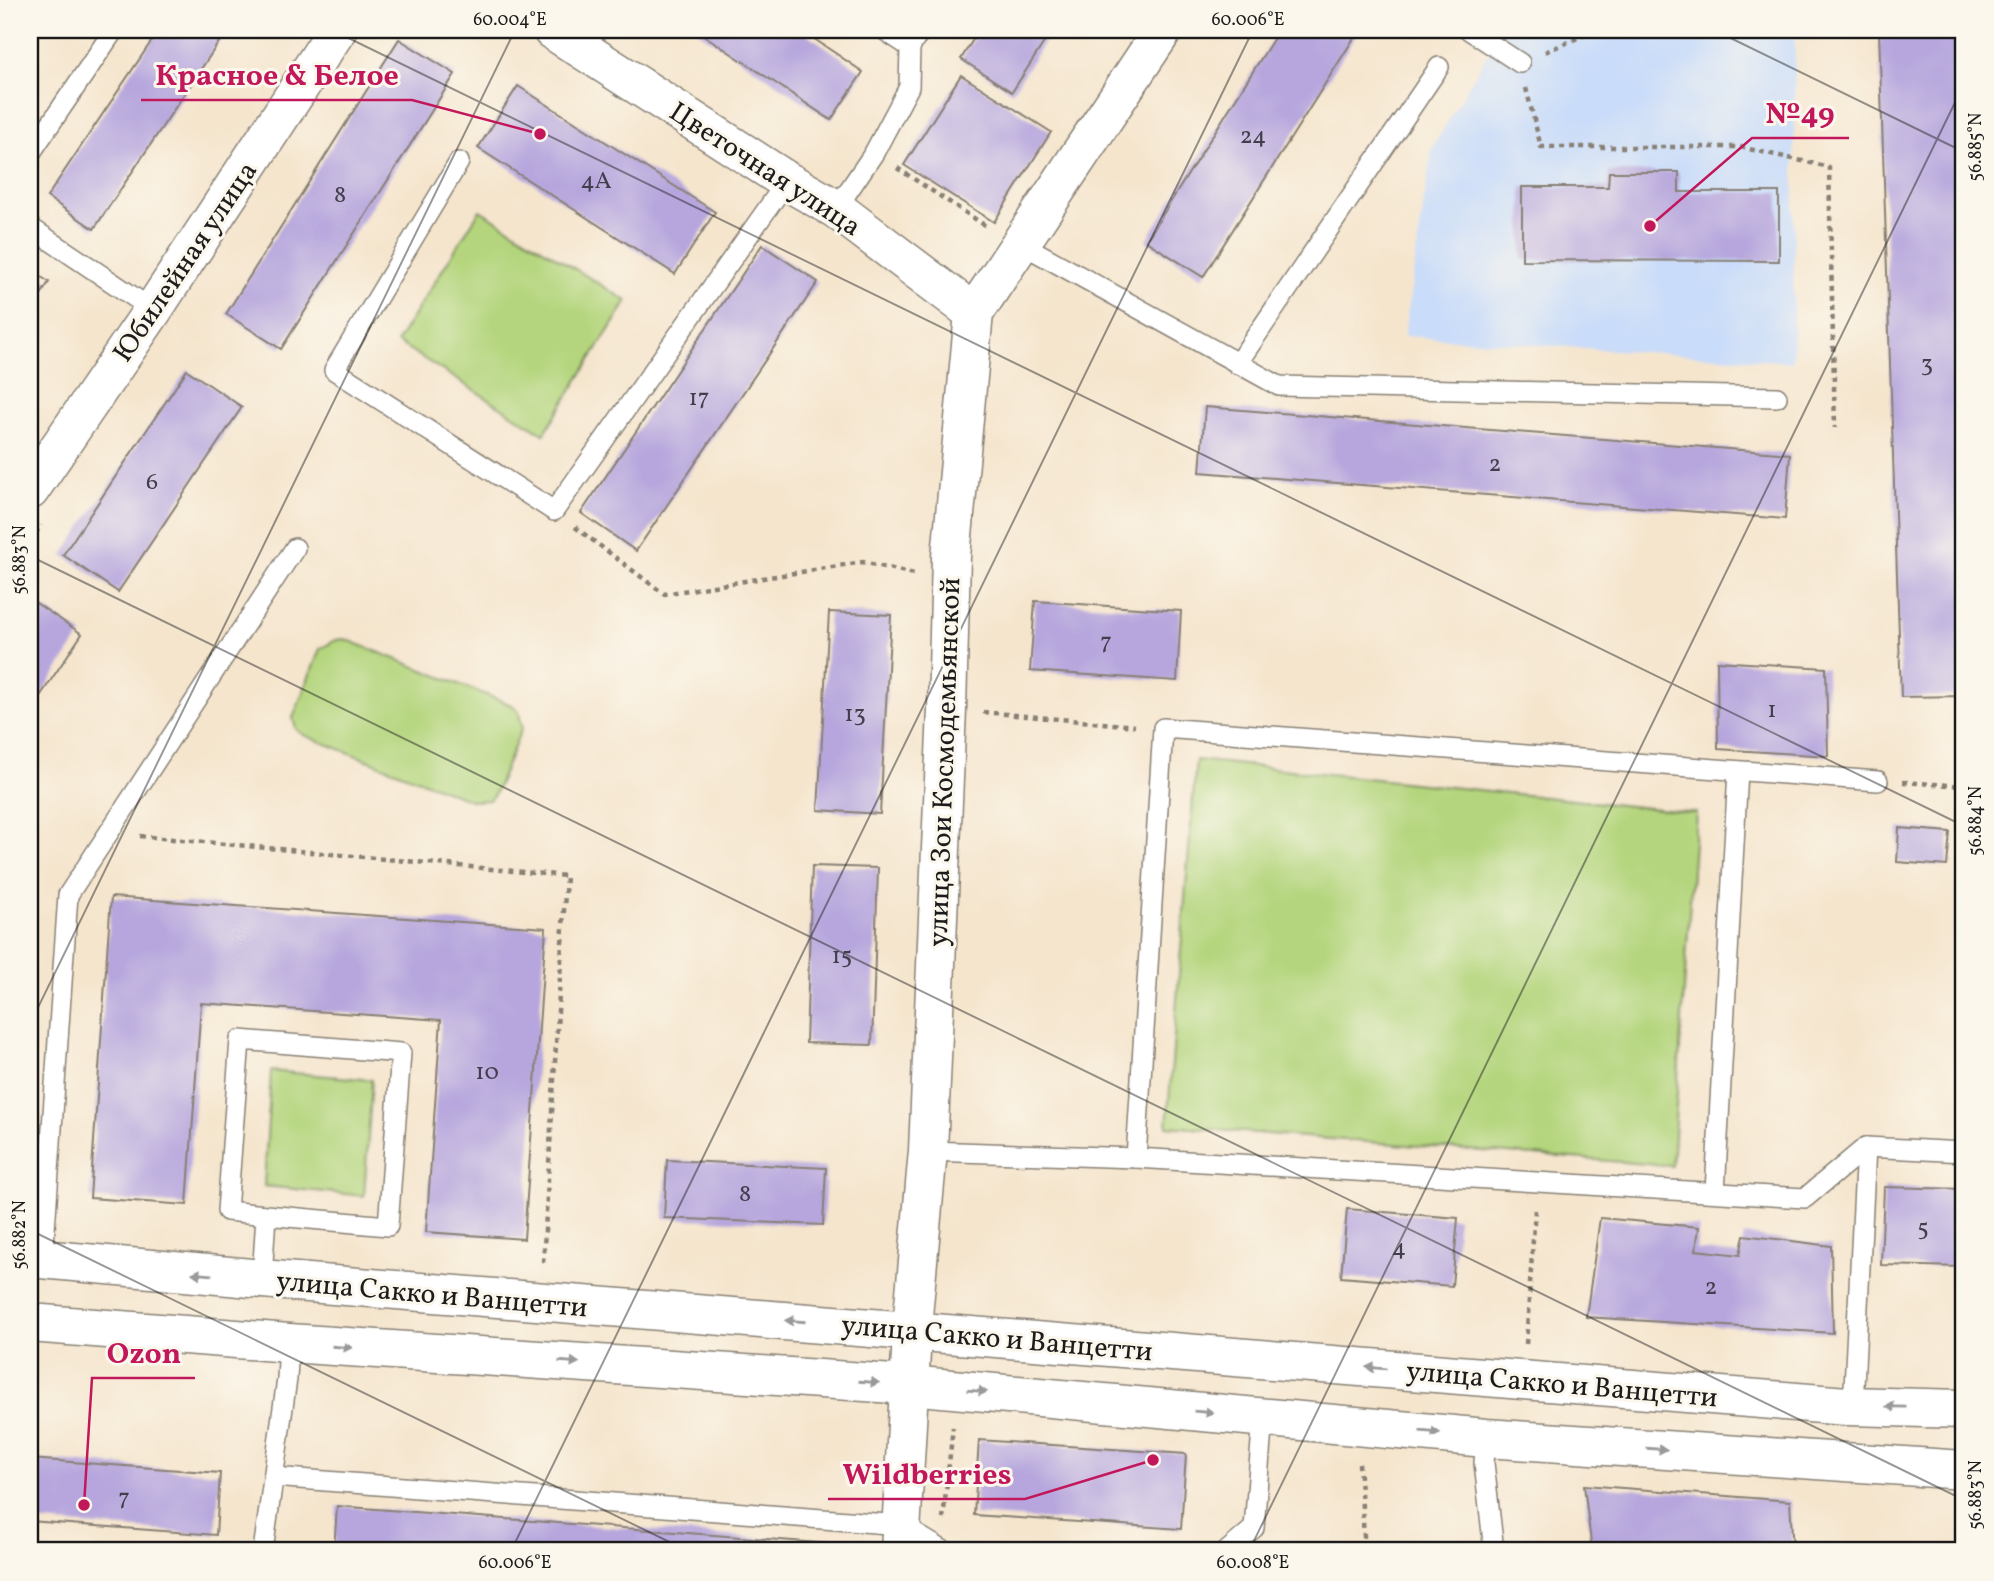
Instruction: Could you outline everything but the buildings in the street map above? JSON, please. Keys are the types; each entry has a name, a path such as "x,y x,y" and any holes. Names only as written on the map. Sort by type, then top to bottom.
{"street":[{"name":"Юбилейная улица","path":"30,490 153,310 337,30"},
{"name":"Цветочная улица","path":"552,30 787,181 836,209 974,313"},
{"name":"улица Зои Космодемьянской","path":"900,1538 912,1331 928,1151 947,709 949,582 974,313 1005,236 1163,30"},
{"name":"улица Сакко и Ванцетти","path":"36,1259 279,1281 1847,1406 1964,1409"},
{"path":"279,1281 289,1343"},
{"name":"улица Сакко и Ванцетти","path":"30,1323 909,1385 1486,1437 1964,1470"},
{"path":"1263,1417 1266,1359"}],"lane":[{"path":"30,154 114,30"},
{"path":"836,209 874,153 909,87 916,38 884,30"},
{"path":"1469,30 1520,63"},
{"path":"1237,364 1439,67"},
{"path":"459,162 334,370 554,511 787,181"},
{"path":"30,227 153,310"},
{"path":"1005,236 1279,386 1777,397"},
{"path":"36,1259 68,895 295,548"},
{"path":"1136,1158 1163,728 1878,781"},
{"path":"1715,1192 1738,771"},
{"path":"240,1040 401,1053 388,1226 266,1215 227,1211 240,1040"},
{"path":"928,1151 1136,1158 1805,1198 1866,1147 1964,1152"},
{"path":"1847,1406 1854,1387 1866,1147"},
{"path":"266,1215 279,1281"},
{"path":"262,1551 287,1379 289,1343"},
{"path":"1227,1551 1254,1528 1263,1417"},
{"path":"1486,1437 1484,1463 1494,1551"},
{"path":"273,1477 900,1538 942,1550"}],"path":[{"path":"1596,30 1520,63 1541,147 1740,147 1829,167 1835,428"},
{"path":"874,153 1005,236"},
{"path":"554,511 664,594 863,562 949,582"},
{"path":"947,709 1163,728"},
{"path":"1878,781 1964,786"},
{"path":"110,833 566,876 542,1273"},
{"path":"1526,1348 1537,1181"},
{"path":"942,1550 954,1421"},
{"path":"1358,1455 1365,1551"}],"shaded area":[{"path":"1502,30 1795,30 1793,362 1404,336 1432,148"}],"green space":[{"path":"480,210 627,301 544,434 397,342"},
{"path":"345,639 512,705 519,712 522,728 495,793 489,800 473,801 303,735 296,729 293,718 320,649 336,640"},
{"path":"1196,760 1696,813 1672,1166 1167,1126"},
{"path":"271,1071 372,1080 364,1196 264,1186"}],"place":[{"name":"Красное & Белое","path":"540,134"},
{"name":"№49","path":"1650,226"},
{"name":"Wildberries","path":"1153,1460"},
{"name":"Ozon","path":"84,1505"}]}
